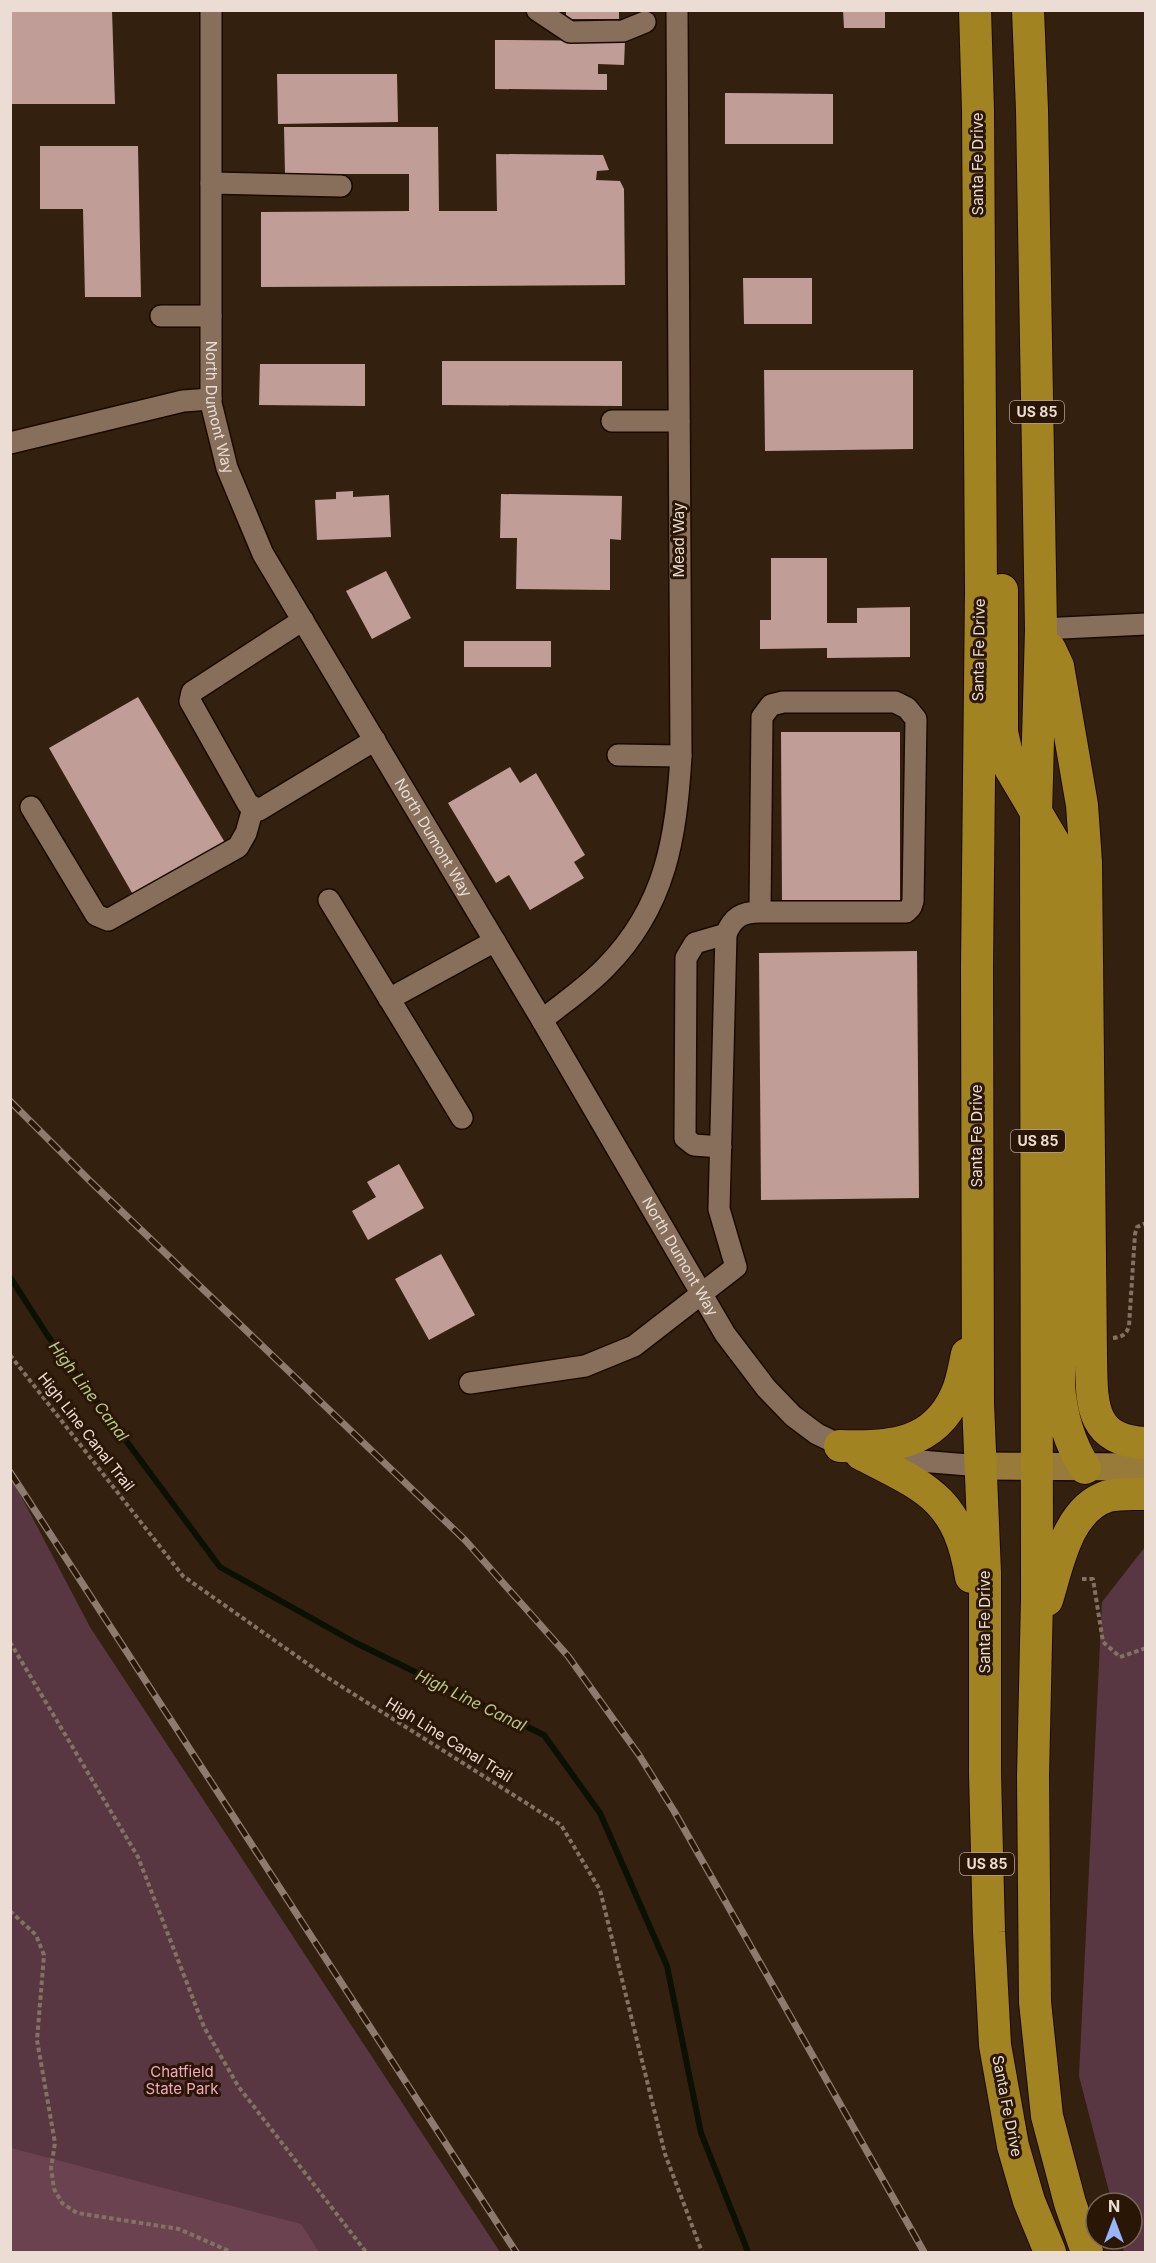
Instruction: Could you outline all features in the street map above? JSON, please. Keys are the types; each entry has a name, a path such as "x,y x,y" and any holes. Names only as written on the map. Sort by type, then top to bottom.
{"highway":[{"name":"Santa Fe Drive","path":"975,10 981,591 977,955 978,1403 985,1649 988,1910 995,2045 1013,2146 1029,2202 1050,2253"},
{"name":"US 85","path":"1028,10 1041,630 1036,814 1037,1468 1033,1776 1035,2002 1040,2068 1047,2116 1058,2162 1087,2253"},
{"path":"976,52 1000,161 1002,732 1010,768 1059,850 1063,864 1059,1385 1061,1407 1077,1455 1085,1468"},
{"path":"1041,630 1058,666 1082,805 1085,851 1091,1358 1094,1404 1101,1422 1113,1436 1127,1442 1146,1443"},
{"path":"851,1450 902,1443 936,1425 957,1393 979,1306"},
{"path":"851,1450 918,1484 942,1502 953,1518 968,1556 985,1649"},
{"path":"1036,1639 1059,1561 1074,1523 1092,1504 1108,1496 1146,1494"}],"main road":[{"path":"981,1466 1146,1467"}],"street":[{"name":"North Dumont Way","path":"211,10 211,399 227,468 263,554 542,1020 725,1334 766,1388 793,1416 817,1434 851,1450 893,1460 981,1466"},
{"path":"537,10 570,32 623,31 645,16 677,16"},
{"name":"Mead Way","path":"542,1020 604,969 623,949 650,908 660,886 670,854 675,827 681,756 677,16"},
{"path":"211,183 341,186"},
{"path":"161,316 211,316"},
{"path":"10,443 175,403 211,399"},
{"path":"612,421 679,421"},
{"path":"303,620 192,692 190,701 248,804 259,810 375,740"},
{"path":"1041,630 1146,624"},
{"path":"470,1383 585,1366 634,1346 736,1267 719,1209 726,934 731,921 747,912 760,912 906,912 911,907 913,901 916,719 906,708 895,702 783,702 771,705 762,717 760,912"},
{"path":"618,755 681,756"},
{"path":"31,807 96,915 108,920 238,847 246,833 254,808"},
{"path":"329,900 462,1118"},
{"path":"721,1147 694,1144 685,1138 686,958 695,943 726,934"},
{"path":"389,999 495,941"}],"path":[{"path":"1112,1338 1121,1337 1127,1333 1135,1234 1137,1227 1146,1223"},
{"name":"High Line Canal Trail","path":"10,1355 183,1576 325,1676 561,1825 600,1890 665,2154 702,2253"},
{"path":"1082,1579 1093,1579 1103,1642 1120,1657 1146,1648"},
{"path":"10,1642 138,1857 204,2027 238,2086 366,2253"},
{"path":"10,1911 36,1935 44,1955 37,2040 55,2143 51,2168 54,2189 62,2203 77,2213 179,2229 231,2253"}],"green space":[{"name":"Chatfield State Park","path":"10,1475 90,1627 500,2252 11,2252"},
{"path":"1145,1547 1146,2252 1124,2252 1144,2251 1144,2191 1109,2191 1079,2076 1102,1602"}],"shaded area":[{"path":"11,2148 301,2224 319,2252 11,2252"}],"building":[{"path":"10,10 112,10 115,104 10,104"},
{"path":"566,10 619,10 619,19 566,19"},
{"path":"843,10 885,10 885,28 844,28"},
{"path":"495,40 625,41 624,65 598,64 598,74 607,74 607,90 495,89"},
{"path":"277,74 397,74 398,122 278,124"},
{"path":"725,93 833,94 833,144 725,144"},
{"path":"284,127 438,127 439,211 497,211 496,154 603,155 609,170 597,171 596,180 620,181 624,189 625,285 261,287 261,212 409,211 409,174 285,174"},
{"path":"40,146 138,146 141,297 85,297 83,209 40,209"},
{"path":"743,278 812,278 812,324 744,324"},
{"path":"442,361 622,361 622,406 442,405"},
{"path":"260,364 365,364 365,406 259,405"},
{"path":"764,370 913,370 913,449 765,451"},
{"path":"353,491 353,497 389,495 391,537 317,540 315,500 336,499 336,492"},
{"path":"501,494 622,496 621,540 610,539 610,590 516,589 517,538 500,538"},
{"path":"771,558 827,558 827,623 857,623 857,608 910,607 910,657 827,658 827,648 760,649 760,620 771,620"},
{"path":"386,571 411,618 372,639 346,591"},
{"path":"464,641 551,641 551,667 464,667"},
{"path":"138,697 227,846 135,898 49,748"},
{"path":"781,732 900,732 900,902 782,901"},
{"path":"510,767 520,783 536,773 585,855 574,862 584,878 530,910 509,875 496,883 448,803"},
{"path":"917,951 919,1198 761,1200 759,953"},
{"path":"399,1164 424,1208 368,1240 352,1211 376,1197 367,1182"},
{"path":"441,1254 475,1315 429,1340 395,1279"}],"waterway":[{"name":"High Line Canal","path":"10,1277 48,1336 220,1567 354,1642 544,1735 600,1813 667,1966 701,2133 748,2252"}],"railway":[{"path":"10,1101 90,1181 465,1540 568,1656 639,1755 674,1811 924,2252"},
{"path":"10,1472 516,2252"}]}
